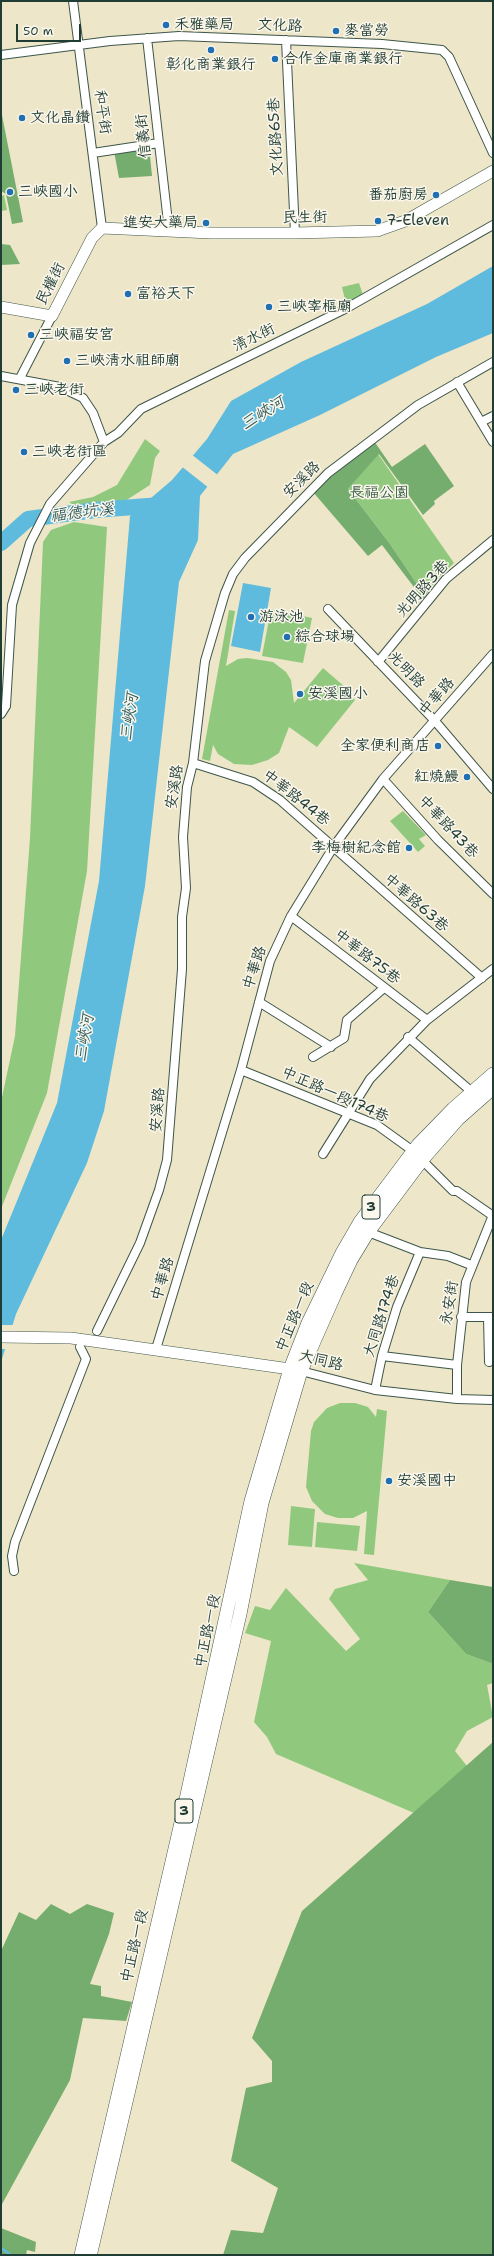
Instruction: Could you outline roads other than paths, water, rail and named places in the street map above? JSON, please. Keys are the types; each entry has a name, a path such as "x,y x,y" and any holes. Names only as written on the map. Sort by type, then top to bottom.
{"main road":[{"name":"中正路一段","path":"90,2255 105,2200 240,1614 262,1503 308,1323 342,1253 360,1222 472,1092 493,1074"},
{"name":"中正路一段","path":"81,2255 191,1782 251,1501 296,1370 368,1232 418,1155 493,1088"}],"street":[{"name":"和平街","path":"73,1 102,228"},
{"name":"文化路","path":"1,55 79,45 179,36 382,44 442,50 450,57 493,153"},
{"name":"信義街","path":"147,38 169,231"},
{"name":"文化路65巷","path":"286,40 295,233"},
{"path":"93,153 159,143"},
{"name":"民生街","path":"102,228 169,231 295,233 377,231 405,221 493,171"},
{"name":"清水街","path":"1,714 6,706 12,606 34,536 50,504 104,442 118,433 141,409 345,309 493,225"},
{"name":"民權街","path":"20,378 92,238 102,228"},
{"path":"1,307 52,316"},
{"name":"安溪路","path":"97,1331 140,1243 159,1190 167,1160 182,969 182,917 186,888 183,837 187,787 193,763 204,661 225,593 237,569 259,542 328,473 418,405 493,362"},
{"path":"1,376 20,378 60,387 84,398 93,413 104,442"},
{"path":"457,382 493,442"},
{"path":"481,422 493,416"},
{"name":"光明路3巷","path":"378,662 446,579 493,540"},
{"name":"光明路","path":"328,609 435,721 493,789"},
{"name":"中華路","path":"156,1349 242,1070 270,961 291,916 334,846 383,779 493,654"},
{"name":"中華路44巷","path":"193,763 254,782 280,800 334,846"},
{"name":"中華路43巷","path":"383,779 438,840 493,894"},
{"name":"中華路63巷","path":"334,846 371,883 482,978"},
{"name":"中華路75巷","path":"291,916 427,1020"},
{"path":"323,1154 370,1079 408,1037 427,1020 493,969"},
{"path":"313,1057 344,1038 347,1020 384,988"},
{"path":"259,1002 331,1047"},
{"path":"408,1037 472,1092"},
{"name":"中正路一段174巷","path":"242,1070 349,1113 377,1126 418,1155 453,1191 457,1191 493,1215"},
{"name":"永安街","path":"457,1399 457,1365 466,1282 493,1215"},
{"path":"368,1232 420,1252 448,1256 472,1265"},
{"name":"大同路174巷","path":"375,1390 382,1356 397,1307 420,1252"},
{"path":"461,1317 491,1317 489,1362"},
{"name":"大同路","path":"1,1337 71,1338 296,1370 375,1390 457,1399 493,1400"},
{"path":"14,1570 12,1556 15,1542 86,1359 80,1347"},
{"path":"382,1356 457,1365"}],"water":[{"name":"三峽河","path":"493,266 493,333 436,357 320,415 233,454 200,496 198,540 179,582 145,886 104,1111 87,1163 16,1314 1,1362 1,1240 57,1103 99,881 130,516 172,480 207,439 231,401 301,362 427,304"},
{"name":"游泳池","path":"243,583 271,588 260,652 231,646"}],"waterway":[{"name":"福德坑溪","path":"1,543 28,519 95,510 161,505"},
{"path":"1,2248 11,2255"}],"place":[{"name":"禾雅藥局","path":"166,25"},
{"name":"麥當勞","path":"336,31"},
{"name":"彰化商業銀行","path":"211,50"},
{"name":"合作金庫商業銀行","path":"275,59"},
{"name":"文化晶鑽","path":"22,118"},
{"name":"三峽國小","path":"10,192"},
{"name":"番茄廚房","path":"436,195"},
{"name":"7-Eleven","path":"378,221"},
{"name":"進安大藥局","path":"206,223"},
{"name":"富裕天下","path":"128,294"},
{"name":"三峽宰樞廟","path":"269,307"},
{"name":"三峽福安宮","path":"31,335"},
{"name":"三峽清水祖師廟","path":"67,361"},
{"name":"三峽老街","path":"16,390"},
{"name":"三峽老街區","path":"24,452"},
{"name":"游泳池","path":"251,617"},
{"name":"綜合球場","path":"287,637"},
{"name":"安溪國小","path":"300,694"},
{"name":"全家便利商店","path":"438,746"},
{"name":"紅燒鰻","path":"467,777"},
{"name":"李梅樹紀念館","path":"409,848"},
{"name":"安溪國中","path":"389,1481"}],"park label":[{"name":"長福公園","path":"379,493"}]}
